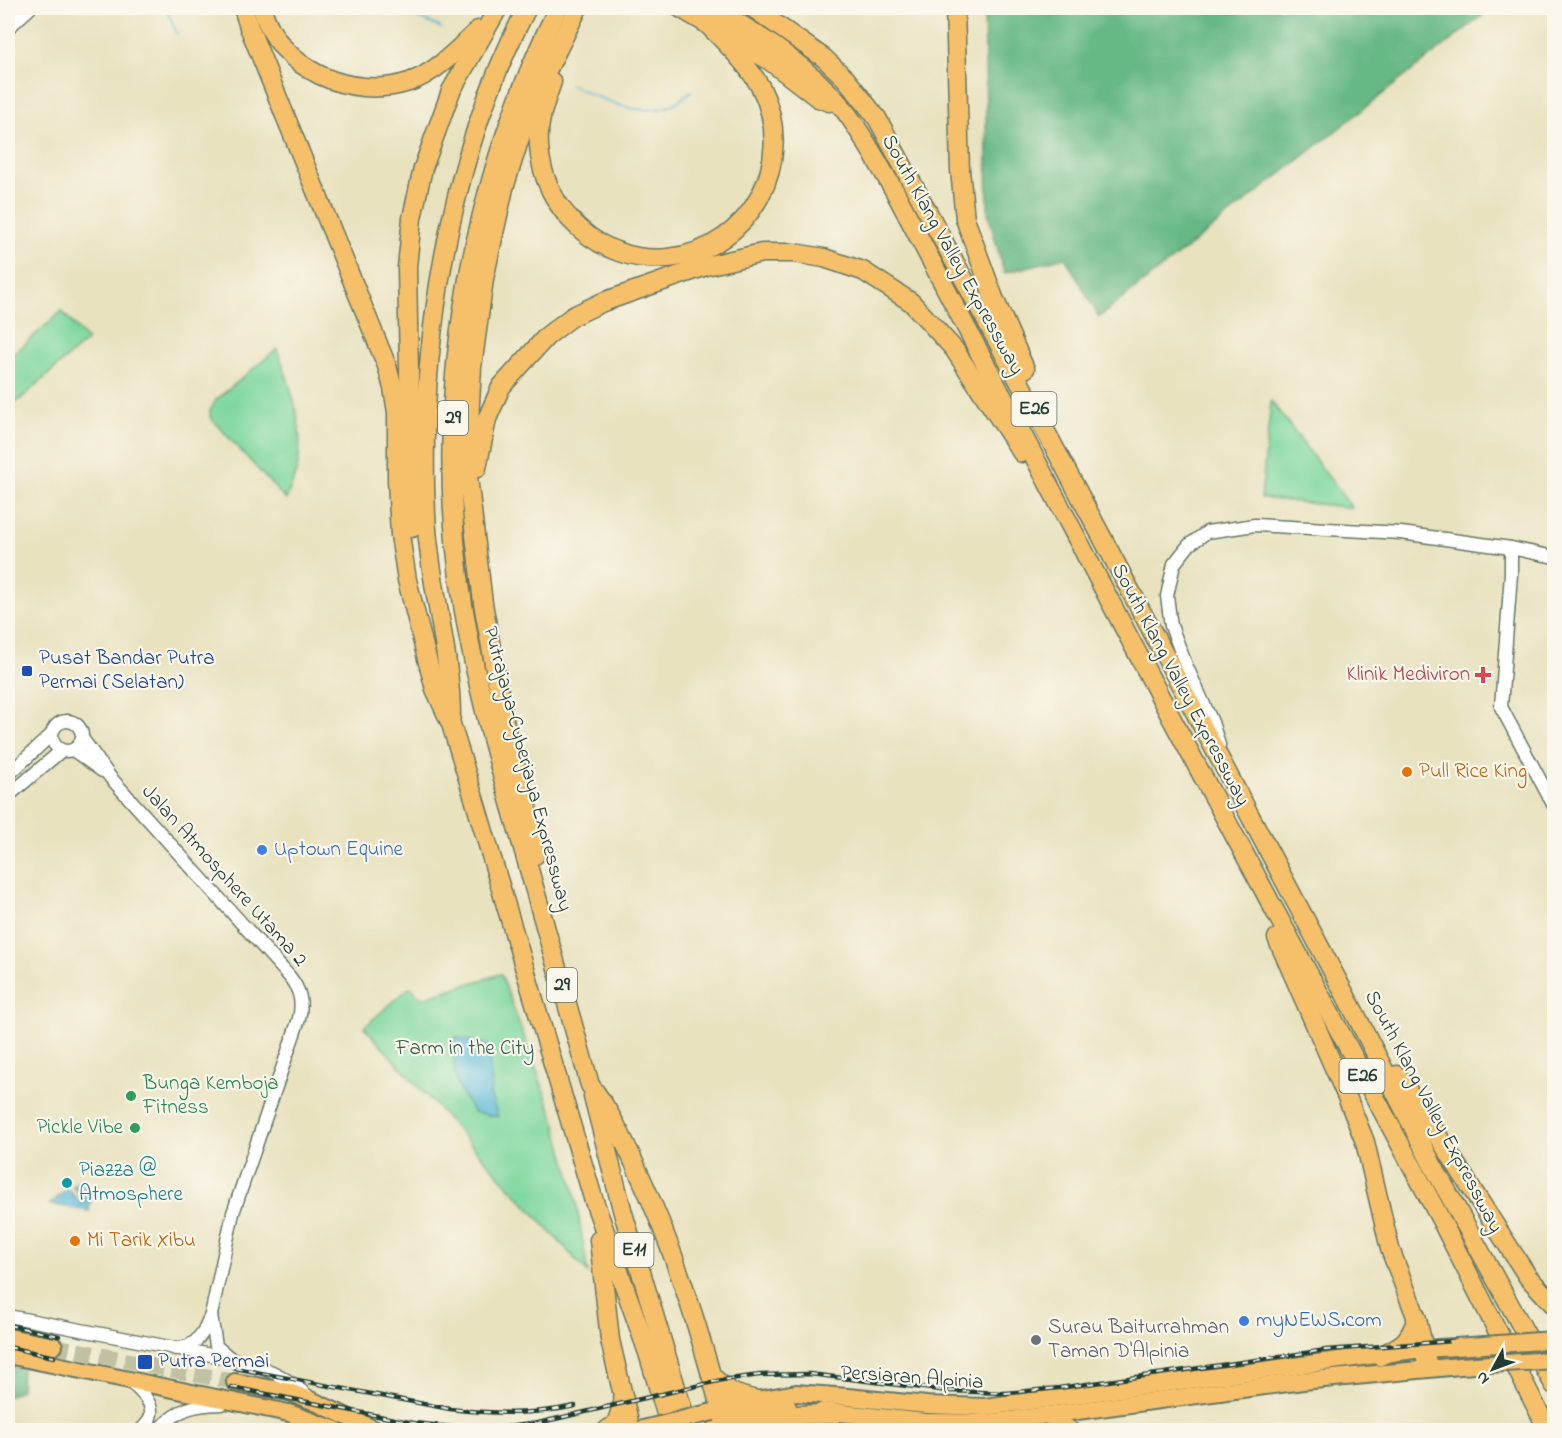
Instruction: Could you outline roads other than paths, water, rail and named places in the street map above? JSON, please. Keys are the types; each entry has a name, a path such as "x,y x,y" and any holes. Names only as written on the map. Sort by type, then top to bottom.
{"highway":[{"path":"243,8 387,366 397,412 400,534 407,580 435,689 451,724"},
{"path":"262,8 278,40 299,63 324,78 353,87 382,88 410,82 430,73 495,12"},
{"name":"29","path":"481,825 451,724 451,692 432,582 426,516 424,456 428,361 433,317 460,185 482,111 527,8"},
{"name":"Putrajaya–Cyberjaya Expressway","path":"558,8 524,82 509,122 475,246 460,330 452,459 458,576 481,697 590,1085"},
{"path":"552,949 528,811 510,747 496,679 478,567 468,477 470,403 484,279 504,188 531,103 578,8"},
{"path":"563,37 542,114 538,144 544,176 557,204 577,228 606,247 635,257 667,258 699,251 727,236 749,215 764,190 772,165 775,136 770,112 761,88 709,15 680,8"},
{"name":"South Klang Valley Expressway","path":"753,8 824,58 846,79 877,118 1358,1019 1432,1164 1554,1385"},
{"path":"773,8 804,28 824,58"},
{"path":"955,8 960,170 965,219 994,298 1028,375 1028,398"},
{"path":"426,655 411,514 407,267 412,218 423,168 451,91 495,12"},
{"name":"South Klang Valley Expressway","path":"709,15 818,98 842,107 894,190 1174,723 1441,1220 1548,1431"},
{"path":"478,567 476,478 482,439 487,419 501,387 524,360 547,336 573,316 603,302 706,266 762,253 794,253 824,258 863,272 911,303 954,349 1020,451 1047,478"},
{"path":"1174,723 1271,926 1365,1142 1390,1249 1417,1319 1422,1349 1428,1367"},
{"name":"E11","path":"481,825 593,1198 648,1353 671,1431"},
{"path":"1358,1019 1430,1122 1528,1277 1554,1305"},
{"path":"590,1085 607,1107 652,1200 676,1263 710,1374 720,1419"},
{"name":"E11","path":"590,1085 622,1213 688,1431"},
{"path":"593,1198 604,1269 610,1340 631,1431"},
{"path":"1380,1356 1401,1346 1409,1339 1417,1319"},
{"path":"710,1374 732,1394 757,1400"},
{"path":"607,1431 616,1424 624,1400"},
{"path":"750,1431 762,1422 779,1417 834,1414"}],"main road":[{"path":"8,1337 54,1346"},
{"name":"Persiaran Alpinia","path":"720,1419 757,1400 796,1393 927,1405 985,1407 1422,1349 1554,1340"},
{"path":"8,1355 289,1413 336,1431"},
{"name":"Persiaran Alpinia","path":"720,1419 786,1407 810,1408 834,1414 925,1422 987,1423 1428,1367 1554,1360"},
{"path":"235,1382 290,1392 376,1431"},
{"path":"925,1422 927,1405"},
{"path":"1079,1431 1084,1421 1095,1409"},
{"path":"1047,1415 1071,1431"},
{"path":"688,1431 720,1419"},
{"path":"639,1431 720,1419"}],"street":[{"path":"8,28 30,8"},
{"path":"1226,772 1212,722 1171,626 1167,596 1174,564 1189,545 1207,532 1255,525 1401,533 1554,556"},
{"path":"1511,548 1501,707 1554,806"},
{"path":"8,775 51,735 54,727 66,721 76,724 81,732 80,745 67,751 8,796"},
{"path":"51,735 54,745 110,777"},
{"path":"82,738 110,777"},
{"name":"Jalan Atmosphere Utama 2","path":"110,777 290,976 301,995 302,1006 299,1019 233,1214 211,1315"},
{"path":"175,1349 188,1346 196,1341 211,1315"},
{"path":"211,1315 216,1346 232,1359"},
{"path":"8,1316 232,1359 279,1374 313,1401"},
{"path":"127,1379 142,1392 151,1409 150,1419 141,1431"},
{"path":"158,1431 172,1416 196,1405 238,1403"}],"water":[{"path":"456,1037 487,1045 492,1083 490,1094 498,1117 474,1112 462,1093 454,1068"},
{"path":"79,1181 91,1194 89,1211 50,1204 68,1189 82,1204 85,1201 73,1186"}],"waterway":[{"path":"166,8 177,34"},
{"path":"397,8 441,28"},
{"path":"569,84 619,105 646,110 672,105 691,91"}],"tunnel":[{"path":"54,1346 235,1382"}],"railway":[{"path":"8,1325 59,1336"},
{"path":"231,1387 414,1423 461,1428 499,1428 538,1423 722,1380 760,1375 810,1374 948,1391 1006,1393 1059,1388 1326,1350 1554,1334"},
{"path":"8,1347 54,1357"},
{"path":"235,1368 450,1409 513,1413 575,1406"}],"place":[{"name":"Pusat Bandar Putra Permai (Selatan)","path":"27,671"},
{"name":"Klinik Mediviron","path":"1483,675"},
{"name":"Pull Rice King","path":"1407,772"},
{"name":"Uptown Equine","path":"262,850"},
{"name":"Bunga Kemboja Fitness","path":"131,1096"},
{"name":"Pickle Vibe","path":"135,1128"},
{"name":"Piazza @ Atmosphere","path":"67,1183"},
{"name":"Mi Tarik Xibu","path":"75,1241"},
{"name":"myNEWS.com","path":"1244,1321"},
{"name":"Surau Baiturrahman Taman D'Alpinia","path":"1036,1340"},
{"name":"Putra Permai","path":"145,1362"}],"park label":[{"name":"Farm in the City","path":"465,1049"}]}
